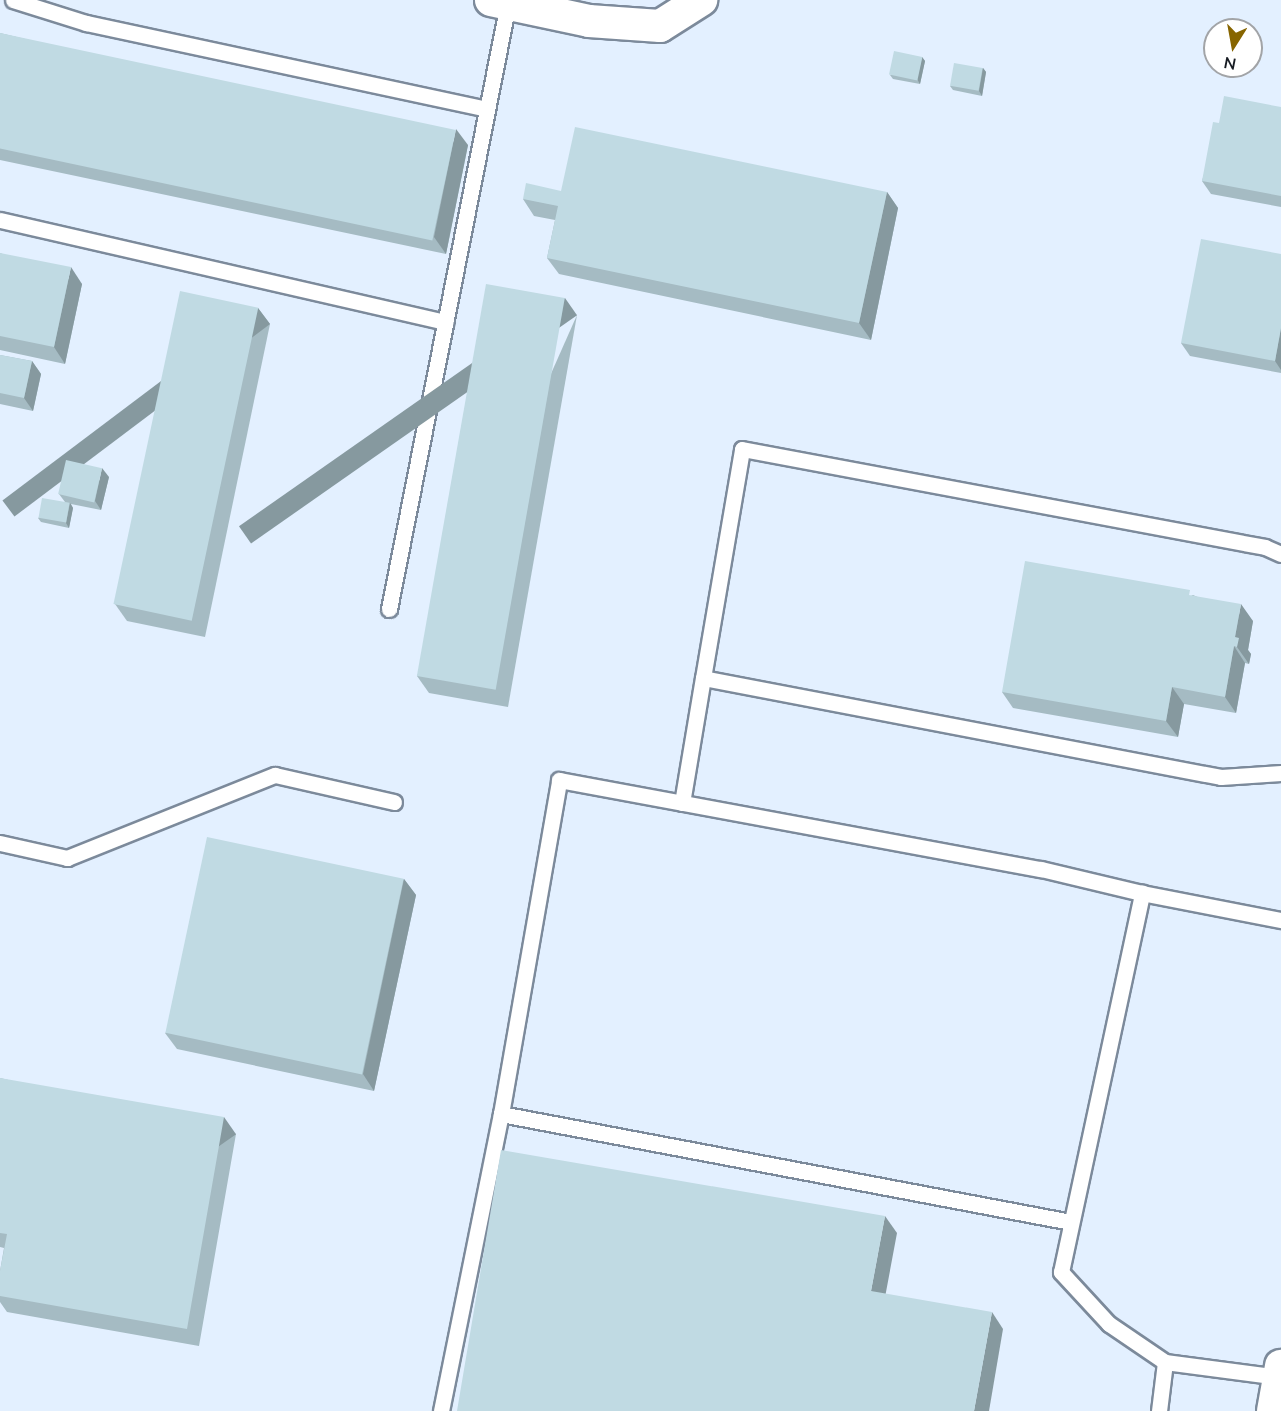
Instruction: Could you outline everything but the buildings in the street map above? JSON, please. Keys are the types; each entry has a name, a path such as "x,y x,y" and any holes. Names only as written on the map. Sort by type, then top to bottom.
{"street":[{"path":"500,2 590,21 660,26 701,0"},
{"path":"1273,1411 1280,1372"}],"lane":[{"path":"13,0 86,23 488,109"},
{"path":"389,609 488,109 500,2"},
{"path":"0,220 445,322"},
{"path":"682,803 742,449 1265,547 1281,554"},
{"path":"703,678 1221,777 1281,773"},
{"path":"0,843 67,858 275,775 394,802"},
{"path":"441,1411 501,1114 559,780 1041,869 1142,893 1281,920"},
{"path":"1142,893 1061,1272 1109,1324 1165,1362 1280,1372"},
{"path":"501,1114 1071,1222"},
{"path":"1159,1411 1165,1362"}]}
